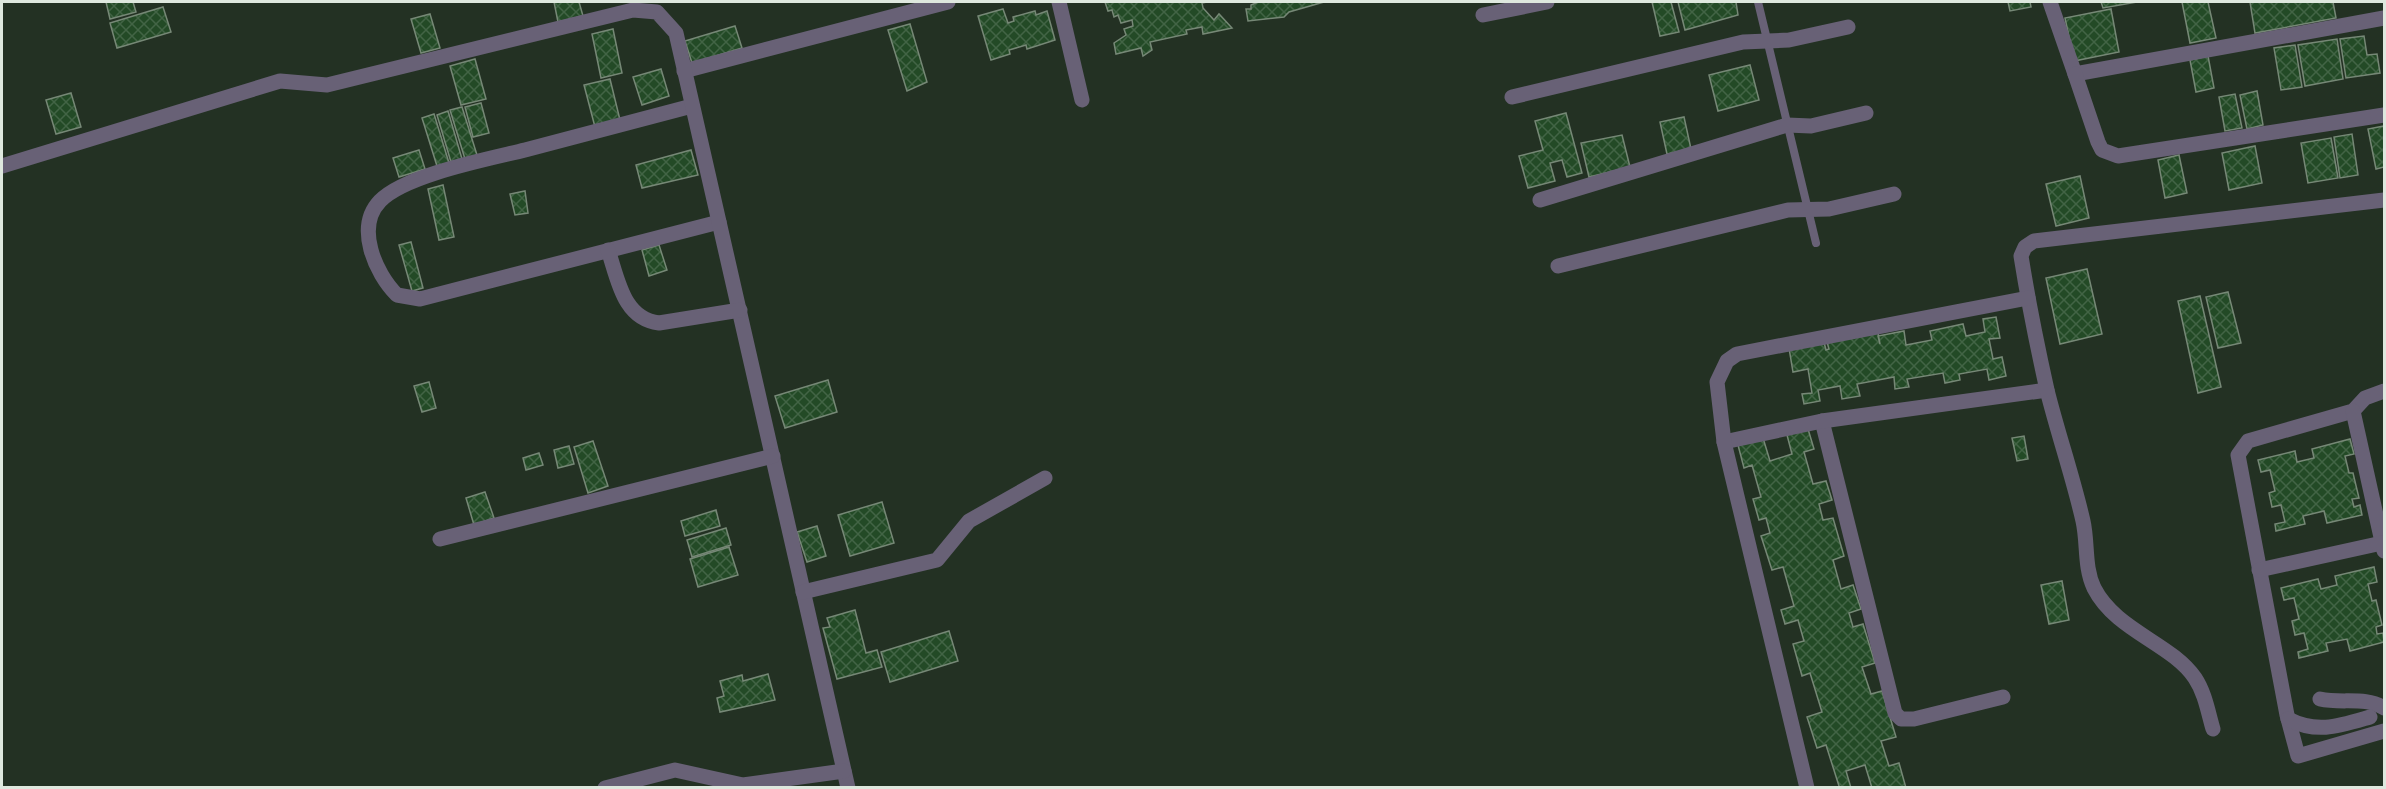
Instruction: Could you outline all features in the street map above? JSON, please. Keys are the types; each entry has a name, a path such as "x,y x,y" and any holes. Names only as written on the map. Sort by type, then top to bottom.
{"street":[{"path":"684,71 948,2"},
{"path":"1059,2 1082,100"},
{"path":"1484,15 1547,2"},
{"path":"2050,2 2098,142 2102,150 2118,156 2385,114"},
{"path":"2,166 280,81 327,85 345,82 633,10 657,12 666,19 675,33 848,788"},
{"path":"2076,74 2385,18"},
{"path":"1512,97 1743,42 1789,40 1848,27"},
{"path":"692,106 449,169 387,194 378,202 369,221 372,255 380,274 397,295 420,298 719,222"},
{"path":"1540,200 1787,125 1810,126 1866,113"},
{"path":"1558,266 1773,213 1807,208 1829,209 1894,194"},
{"path":"2213,729 2203,693 2194,677 2181,663 2134,631 2105,604 2095,588 2088,566 2084,522 2047,390 2021,256 2025,247 2034,241 2385,200"},
{"path":"608,250 630,309 649,322 659,323 740,310"},
{"path":"1807,788 1724,442 1717,382 1727,361 1737,354 2028,298"},
{"path":"1724,442 1822,420 2047,390"},
{"path":"2385,391 2365,398 2353,411 2248,441 2242,446 2238,455 2238,467 2288,719 2298,756 2385,732"},
{"path":"2259,570 2384,547 2353,411"},
{"path":"1822,420 1895,713 1901,719 1914,719 2003,697"},
{"path":"440,539 773,456"},
{"path":"803,592 937,560 969,521 1045,478"},
{"path":"2320,699 2336,703 2366,701 2385,708"},
{"path":"2288,719 2314,729 2330,729 2370,717"},
{"path":"605,788 675,770 743,785 844,771"}],"lane":[{"path":"1758,2 1816,243"}],"building":[{"path":"106,2 133,2 136,12 110,19"},
{"path":"554,2 579,2 583,16 558,22"},
{"path":"1105,2 1207,2 1202,3 1203,8 1214,20 1219,14 1232,28 1203,34 1202,27 1186,30 1187,34 1150,42 1152,50 1143,56 1141,48 1116,54 1114,43 1126,35 1124,29 1133,26 1132,20 1121,23 1118,15 1114,17 1112,10 1108,11"},
{"path":"1258,2 1324,2 1289,12 1284,17 1248,21 1246,9 1251,9 1251,5"},
{"path":"1652,2 1671,2 1679,32 1660,36"},
{"path":"1678,2 1736,2 1738,15 1685,30"},
{"path":"2008,2 2030,2 2031,7 2010,11"},
{"path":"2101,2 2137,2 2103,8"},
{"path":"2182,2 2208,2 2216,38 2190,43"},
{"path":"2250,2 2333,2 2336,18 2255,33"},
{"path":"163,7 171,32 117,48 110,23"},
{"path":"1003,9 1008,23 1014,21 1013,17 1035,11 1036,15 1047,11 1055,40 1027,49 1026,45 1009,50 1010,54 991,60 978,16"},
{"path":"2111,9 2119,52 2074,61 2065,18"},
{"path":"430,14 440,48 421,53 411,19"},
{"path":"910,24 927,82 907,91 888,30"},
{"path":"735,26 742,48 692,63 685,41"},
{"path":"613,29 622,73 601,78 592,34"},
{"path":"2364,36 2367,55 2377,54 2380,73 2346,78 2340,39"},
{"path":"2337,39 2343,79 2305,86 2298,45"},
{"path":"2295,45 2302,87 2281,90 2274,48"},
{"path":"2208,56 2214,88 2196,92 2190,60"},
{"path":"475,59 486,99 461,105 450,66"},
{"path":"1750,65 1759,100 1718,111 1709,75"},
{"path":"661,69 669,96 642,105 633,77"},
{"path":"610,79 620,120 595,127 584,85"},
{"path":"2257,91 2263,125 2247,129 2240,95"},
{"path":"71,93 81,127 56,134 46,100"},
{"path":"2235,94 2242,128 2225,131 2219,97"},
{"path":"481,103 489,133 473,137 465,107"},
{"path":"462,107 477,155 465,159 450,110"},
{"path":"448,111 462,159 451,162 437,115"},
{"path":"1566,113 1582,173 1567,177 1562,160 1550,163 1555,181 1528,188 1519,156 1543,150 1535,121"},
{"path":"434,114 449,163 437,166 422,118"},
{"path":"1684,117 1691,149 1667,154 1660,122"},
{"path":"2384,126 2384,167 2376,169 2368,129"},
{"path":"2352,134 2358,175 2340,178 2334,137"},
{"path":"1622,135 1630,167 1589,177 1581,143"},
{"path":"2331,138 2338,178 2308,183 2301,143"},
{"path":"2255,146 2262,183 2229,190 2222,153"},
{"path":"419,150 425,169 399,177 393,158"},
{"path":"691,150 698,175 642,188 636,165"},
{"path":"2179,155 2187,193 2165,198 2158,160"},
{"path":"2080,176 2089,218 2056,226 2046,184"},
{"path":"443,185 454,237 439,240 428,189"},
{"path":"525,191 528,213 515,215 510,194"},
{"path":"411,242 423,288 412,291 399,245"},
{"path":"659,245 667,270 649,276 642,250"},
{"path":"2087,269 2102,334 2060,344 2046,278"},
{"path":"2228,292 2241,343 2218,348 2206,297"},
{"path":"2200,296 2221,387 2198,393 2178,301"},
{"path":"1996,317 2000,338 1989,339 1993,359 2002,357 2006,376 1989,380 1987,369 1959,374 1960,380 1945,383 1943,373 1907,379 1909,387 1895,389 1894,377 1857,384 1860,396 1842,399 1840,386 1818,390 1820,401 1804,404 1802,394 1812,393 1808,369 1793,372 1789,348 1824,342 1826,350 1829,349 1827,342 1878,333 1879,336 1904,331 1906,345 1932,340 1930,331 1963,324 1966,336 1985,332 1983,319"},
{"path":"828,380 837,412 785,428 775,396"},
{"path":"429,382 436,408 422,412 414,386"},
{"path":"1808,429 1814,449 1804,452 1813,484 1826,481 1832,500 1819,504 1823,520 1833,518 1844,556 1833,560 1841,589 1853,585 1861,609 1849,613 1853,627 1863,624 1875,663 1862,667 1871,694 1882,691 1896,737 1881,741 1889,766 1899,763 1906,788 1872,788 1865,765 1846,771 1851,788 1836,788 1839,786 1826,745 1817,748 1807,717 1822,712 1810,673 1802,676 1793,644 1804,641 1798,620 1785,624 1781,610 1794,606 1783,567 1772,570 1761,536 1770,533 1766,518 1759,520 1753,499 1761,497 1752,465 1744,468 1738,445 1763,438 1770,461 1792,454 1787,435"},
{"path":"2024,436 2028,459 2017,461 2012,438"},
{"path":"2350,439 2354,454 2345,456 2349,473 2353,473 2359,498 2352,499 2354,507 2360,505 2362,515 2327,523 2324,511 2303,516 2305,524 2276,531 2275,524 2285,522 2281,505 2272,507 2269,493 2275,491 2270,470 2261,472 2258,460 2295,451 2297,462 2314,458 2312,449"},
{"path":"593,441 608,486 588,493 574,447"},
{"path":"569,446 574,464 558,468 554,450"},
{"path":"539,453 543,465 526,470 523,458"},
{"path":"485,492 494,518 474,525 466,498"},
{"path":"882,502 894,543 850,556 838,515"},
{"path":"716,510 720,526 685,536 681,521"},
{"path":"817,526 826,556 807,562 797,532"},
{"path":"726,528 731,545 692,557 687,540"},
{"path":"729,547 738,575 698,587 690,559"},
{"path":"2374,567 2377,582 2368,584 2372,601 2376,600 2382,625 2376,627 2377,634 2383,633 2384,642 2350,651 2347,639 2326,643 2328,651 2299,658 2298,652 2308,649 2304,633 2295,635 2292,621 2299,619 2294,598 2284,600 2281,588 2318,579 2321,589 2337,585 2335,576"},
{"path":"2062,581 2069,620 2049,624 2041,585"},
{"path":"855,610 866,653 877,650 882,667 837,679 823,628 830,627 827,618"},
{"path":"949,631 958,661 890,682 881,652"},
{"path":"768,674 775,700 720,712 717,698 724,696 720,681 742,675 743,681"}]}
